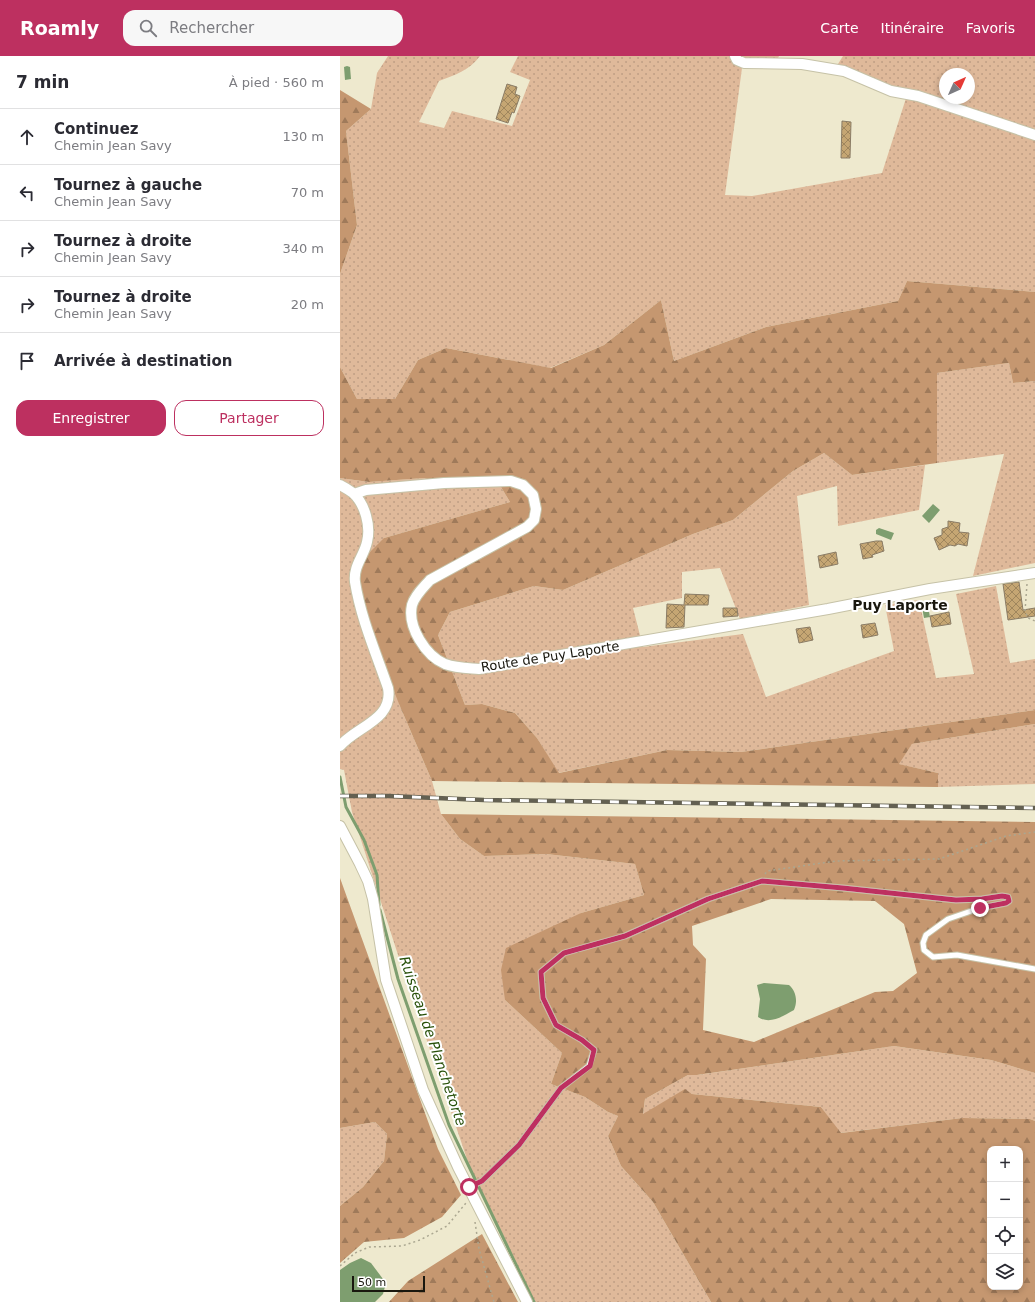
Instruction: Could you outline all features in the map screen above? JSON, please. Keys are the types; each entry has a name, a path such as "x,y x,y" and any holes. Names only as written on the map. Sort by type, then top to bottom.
{"street":[{"path":"735,56 737,60 744,63 802,64 844,71 890,91 918,96 1035,135"},
{"name":"Route de Puy Laporte","path":"354,494 366,490 444,483 511,481 523,484 533,495 536,508 534,520 527,527 430,580 421,590 412,605 411,614 413,624 417,634 427,650 434,658 458,667 479,669 828,609 930,589 1031,573"},
{"path":"340,485 354,494 363,508 368,525 367,542 358,560 355,571 355,581 365,625 390,695 388,703 378,716 340,746"},
{"path":"340,826 368,881 373,899 386,980 423,1090 458,1167 527,1302"}],"lane":[{"path":"469,1187 482,1181 519,1145 561,1088 590,1066 594,1050 582,1040 556,1025 543,998 541,972 564,953 625,936 708,899 762,881 956,900 982,899 1002,896 1008,897 1009,901 1006,903 980,908 948,919 926,935 923,943 924,950 933,957 957,955 1035,969"}],"path":[{"path":"1031,573 1025,611 1028,618 1035,621"},
{"path":"762,881 767,871 836,860 939,859 1006,836 1035,832"},
{"path":"340,1266 355,1253 369,1247 402,1246 420,1240 447,1226 463,1205 473,1197"},
{"path":"474,1220 479,1249 494,1302"}],"shaded area":[{"path":"388,56 480,56 472,65 439,81 419,122 444,128 452,111 512,126 530,80 510,72 518,56 779,56 773,69 742,68 725,195 752,196 882,173 908,92 838,64 843,56 1035,56 1035,292 907,281 898,301 766,327 674,361 661,300 604,345 550,368 446,348 418,360 395,399 357,399 340,367 340,274 357,225 346,131 371,109 377,73"},
{"path":"344,67 350,67 351,79 345,80"},
{"path":"1009,363 1013,383 1035,381 1035,563 973,576 1004,454 937,463 937,373"},
{"path":"824,453 852,475 925,465 919,510 838,526 837,486 797,496 809,605 740,619 720,568 682,572 682,598 633,608 643,647 743,634 766,697 894,651 885,605 919,600 936,678 974,674 956,594 996,586 1010,663 1035,659 1035,710 741,752 667,750 558,773 537,738 515,713 482,704 465,705 438,635 450,612 534,586 563,590 693,534 733,520 793,471"},
{"path":"340,478 369,482 424,478 456,489 501,487 510,502 384,538 399,704 432,781 441,814 460,839 484,856 546,854 635,864 644,895 581,913 505,1000 562,1053 551,1084 585,1097 608,1112 618,1116 608,1136 621,1166 653,1202 711,1302 535,1302 469,1165 399,958 352,812 344,770 340,769"},
{"path":"933,504 940,510 929,523 922,516"},
{"path":"879,528 894,533 891,540 876,534 876,530"},
{"path":"927,601 930,617 924,618 921,602"},
{"path":"1035,724 1035,784 938,787 938,773 898,764 912,744"},
{"path":"764,983 789,985 796,996 794,1010 772,1020 758,1017 760,999 757,985"},
{"path":"894,1046 991,1060 1035,1073 1035,1121 1030,1119 962,1118 840,1133 821,1107 692,1094 685,1090 643,1115 645,1099 688,1075 698,1075"},
{"path":"375,1122 387,1134 384,1161 363,1187 340,1206 340,1128"},
{"path":"361,1258 371,1263 386,1283 383,1294 375,1302 340,1302 340,1270"}],"green space":[{"path":"340,90 371,109 346,131 357,225 340,274"},
{"path":"907,281 1035,292 1035,381 1013,383 1009,363 937,373 937,463 852,475 824,453 793,471 733,520 693,534 563,590 534,586 450,612 438,635 465,705 482,704 515,713 537,738 559,773 667,750 741,752 1035,710 1035,724 912,744 899,764 938,773 938,787 432,781 399,704 368,623 359,577 363,559 384,538 510,502 501,487 456,489 424,478 369,482 340,478 340,367 357,399 395,399 418,360 446,348 551,368 604,345 661,300 674,361 766,327 898,301"},
{"path":"441,814 1035,822 1035,1073 991,1060 894,1046 697,1075 688,1075 645,1099 643,1114 685,1089 692,1094 821,1107 841,1133 962,1118 1030,1119 1035,1121 1035,1302 711,1302 653,1202 621,1166 608,1136 618,1116 608,1112 585,1097 551,1084 562,1053 505,1000 501,970 506,948 581,913 644,895 635,864 546,854 484,856 460,839","holes":["771,899 875,901 904,924 917,973 893,991 875,992 754,1042 703,1030 706,959 693,945 692,926"]},
{"path":"340,878 438,1149 461,1195 442,1217 404,1238 364,1242 340,1263 340,1206 363,1187 384,1161 387,1134 375,1122 340,1128"},
{"path":"482,1234 518,1302 389,1302 408,1281"}],"building":[{"path":"507,84 517,87 515,94 520,96 514,113 512,112 508,123 496,119"},
{"path":"842,121 851,122 850,158 841,158"},
{"path":"948,521 960,523 959,532 969,533 967,546 958,544 955,546 950,545 939,550 934,538 942,535 942,529 948,527"},
{"path":"882,541 884,551 872,555 873,557 863,559 860,544"},
{"path":"836,552 838,564 820,568 818,556"},
{"path":"1019,582 1023,610 1035,608 1035,616 1008,620 1003,584"},
{"path":"685,594 709,595 708,605 685,605 684,627 666,628 667,604 684,605"},
{"path":"723,608 737,608 738,616 723,617"},
{"path":"949,612 951,624 932,627 930,616"},
{"path":"875,623 878,635 863,638 861,625"},
{"path":"810,627 813,640 799,643 796,629"}],"waterway":[{"name":"Ruisseau de Planchetorte","path":"340,777 346,807 364,840 377,875 379,905"},
{"name":"Ruisseau de Planchetorte","path":"380,910 398,979 449,1125 534,1302"}],"railway":[{"path":"340,796 388,796 484,800 1035,808"}],"district":[{"name":"Puy Laporte","path":"900,605"}],"route":[{"path":"469,1187 482,1181 519,1145 561,1088 590,1066 594,1050 582,1040 556,1025 543,998 541,972 564,953 625,936 708,899 762,881 956,900 982,899 1002,896 1008,897 1009,901 1006,903 980,908"}]}
